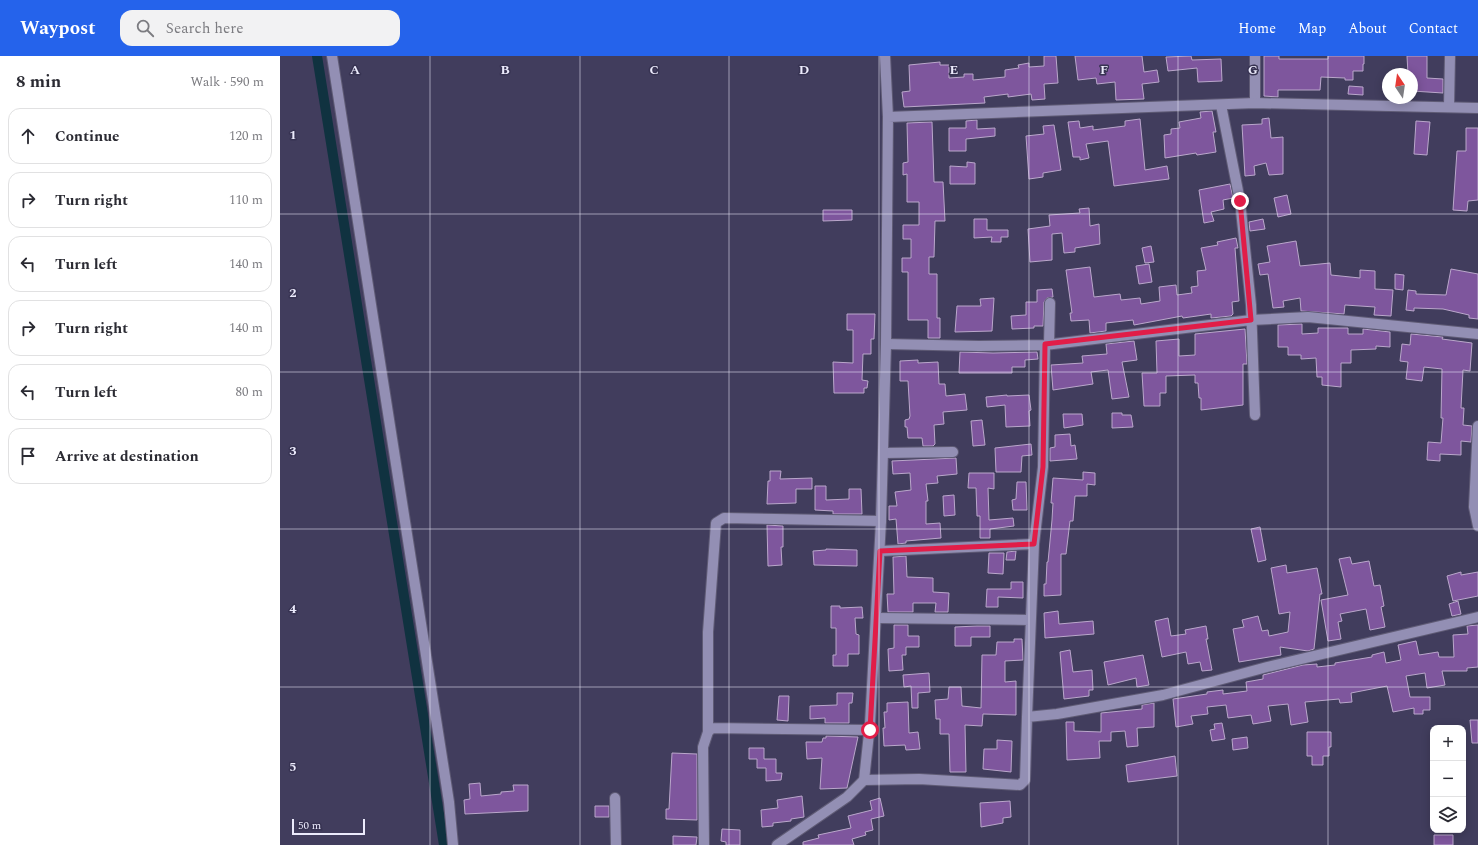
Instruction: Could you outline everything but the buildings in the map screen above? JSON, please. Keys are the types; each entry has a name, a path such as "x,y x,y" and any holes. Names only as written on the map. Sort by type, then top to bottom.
{"street":[{"path":"332,56 449,802 453,845"},
{"path":"777,845 846,797 864,780 870,730 877,618 883,453 886,344 888,116 885,56"},
{"path":"1255,103 1256,56"},
{"path":"1449,106 1450,56"},
{"path":"888,116 1255,103 1449,106 1478,108"},
{"path":"1222,105 1240,201 1251,320 1255,416"},
{"path":"864,780 919,779 1020,785 1025,780 1030,620 1034,544 1043,467 1047,344 1050,303"},
{"path":"886,344 979,346 1047,344 1251,320 1308,317 1478,334"},
{"path":"1478,426 1474,507 1478,526"},
{"path":"883,453 953,452"},
{"path":"704,845 703,748 708,732 708,632 716,524 724,518 881,521"},
{"path":"880,551 1034,544"},
{"path":"1027,716 1057,714 1163,695 1267,667 1478,617"},
{"path":"877,618 1030,620"},
{"path":"708,732 712,728 870,730"},
{"path":"615,798 616,845"}],"waterway":[{"path":"317,56 444,845"}],"route":[{"path":"870,730 880,551 1034,544 1043,467 1045,344 1251,320 1251,305 1240,201"}]}
